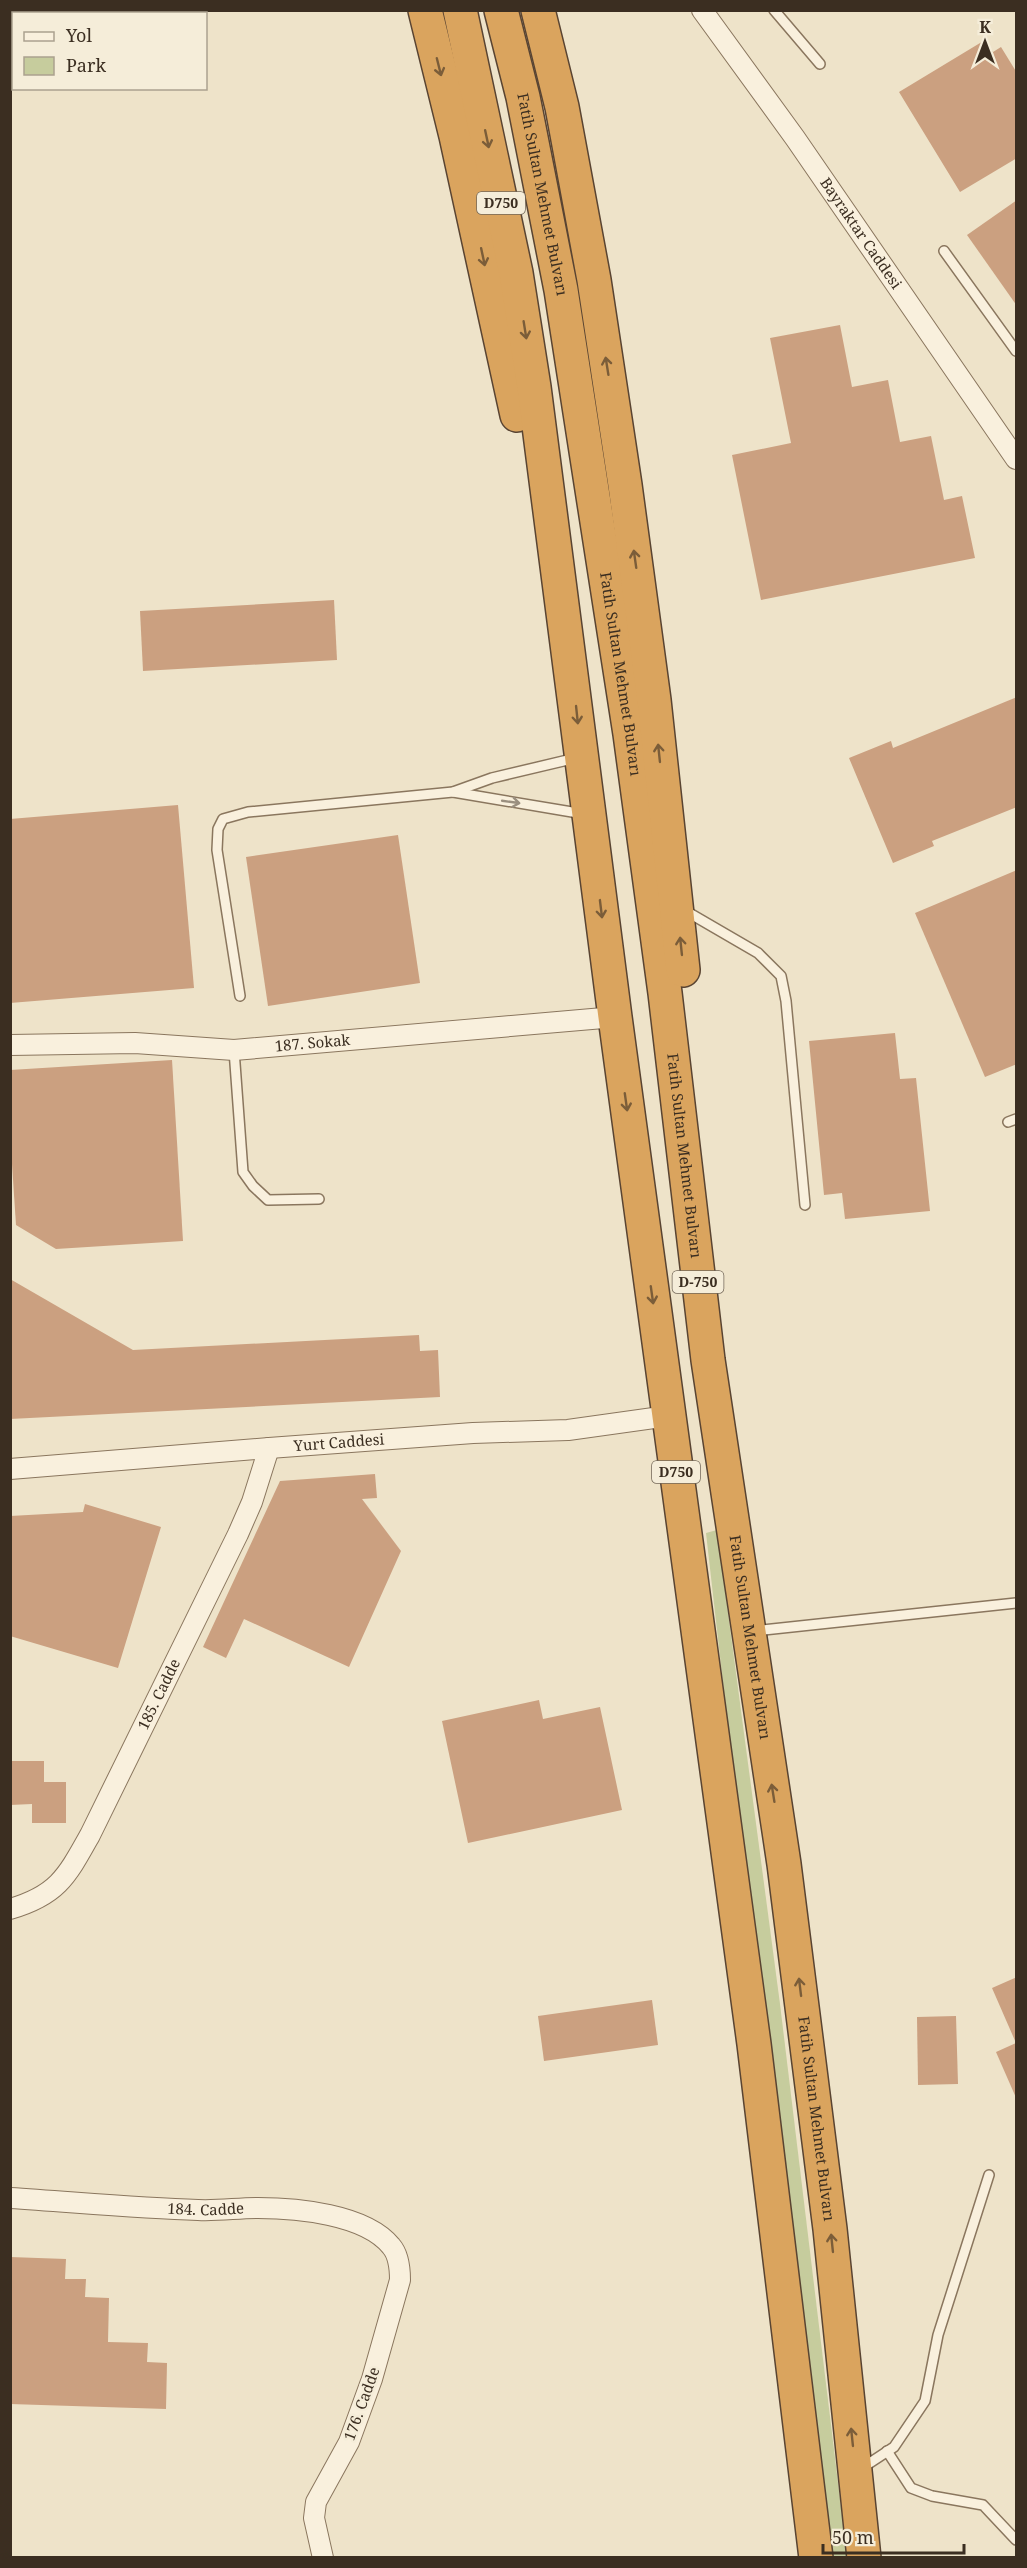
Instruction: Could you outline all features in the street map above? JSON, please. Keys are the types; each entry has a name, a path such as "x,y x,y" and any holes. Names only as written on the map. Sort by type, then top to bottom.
{"highway":[{"path":"425,10 456,136 571,668"},
{"path":"538,10 562,107 594,280 654,700 687,1017 678,1109"},
{"name":"Fatih Sultan Mehmet Bulvarı","path":"501,11 523,97 561,290 630,734 708,1360 792,1923 830,2229 864,2558"},
{"name":"D750","path":"461,15 516,273 571,668 668,1416 754,2044 816,2558"}],"street":[{"name":"Bayraktar Caddesi","path":"702,10 795,138 1017,459"},
{"name":"187. Sokak","path":"10,1046 135,1043 234,1050 615,1017"},
{"name":"Yurt Caddesi","path":"10,1469 473,1433 568,1430 668,1416"},
{"name":"185. Cadde","path":"10,1909 35,1902 66,1878 90,1835 252,1502 269,1448"},
{"name":"184. Cadde","path":"10,2198 201,2210 257,2208 299,2210 344,2219 371,2230 392,2246"},
{"name":"176. Cadde","path":"323,2558 314,2518 316,2502 349,2442 372,2379 400,2280 400,2265 392,2246"}],"lane":[{"path":"774,10 820,64"},
{"path":"944,251 1017,351"},
{"path":"240,996 217,850 218,829 223,819 248,812 453,792 492,778 581,756"},
{"path":"453,792 579,812 590,817"},
{"path":"677,906 758,953 781,976 786,1001 805,1205"},
{"path":"234,1050 243,1172 253,1186 268,1200 320,1199"},
{"path":"748,1631 1017,1603"},
{"path":"855,2473 894,2447 926,2401 938,2335 989,2175"},
{"path":"887,2451 911,2488 932,2496 983,2505 1017,2540"}],"green space":[{"path":"717,1530 780,2004 847,2557 833,2557 734,1780 706,1533"}],"building":[{"path":"985,40 993,52 1001,47 1017,73 1017,158 960,192 899,92"},
{"path":"1017,200 1017,306 967,235"},
{"path":"840,325 852,387 888,380 900,442 931,436 944,500 962,496 975,558 761,600 732,455 791,443 770,338"},
{"path":"334,600 337,660 143,671 140,611"},
{"path":"1017,697 1017,807 932,841 934,846 893,863 849,758 891,741 893,748"},
{"path":"178,805 194,988 10,1003 10,819"},
{"path":"398,835 420,983 268,1006 246,857"},
{"path":"1017,870 1017,1064 985,1077 915,913"},
{"path":"895,1033 900,1079 916,1078 930,1211 845,1219 842,1193 824,1195 809,1041"},
{"path":"172,1060 183,1241 56,1249 16,1225 10,1134 10,1070"},
{"path":"10,1279 133,1350 419,1335 420,1351 438,1350 440,1397 10,1419"},
{"path":"375,1474 377,1498 362,1499 401,1551 349,1667 244,1619 226,1658 203,1647 280,1481"},
{"path":"85,1504 161,1527 118,1668 10,1636 10,1516 83,1512"},
{"path":"539,1700 543,1719 600,1707 622,1810 468,1843 442,1721"},
{"path":"10,1761 44,1761 44,1782 66,1782 66,1823 32,1823 32,1804 10,1805"},
{"path":"1017,1977 1017,2100 996,2052 1016,2043 992,1988"},
{"path":"652,2000 658,2045 544,2061 538,2016"},
{"path":"956,2016 958,2084 918,2085 917,2017"},
{"path":"10,2257 66,2259 65,2279 86,2279 85,2297 109,2298 108,2342 148,2343 147,2362 167,2363 166,2409 10,2404"}]}
